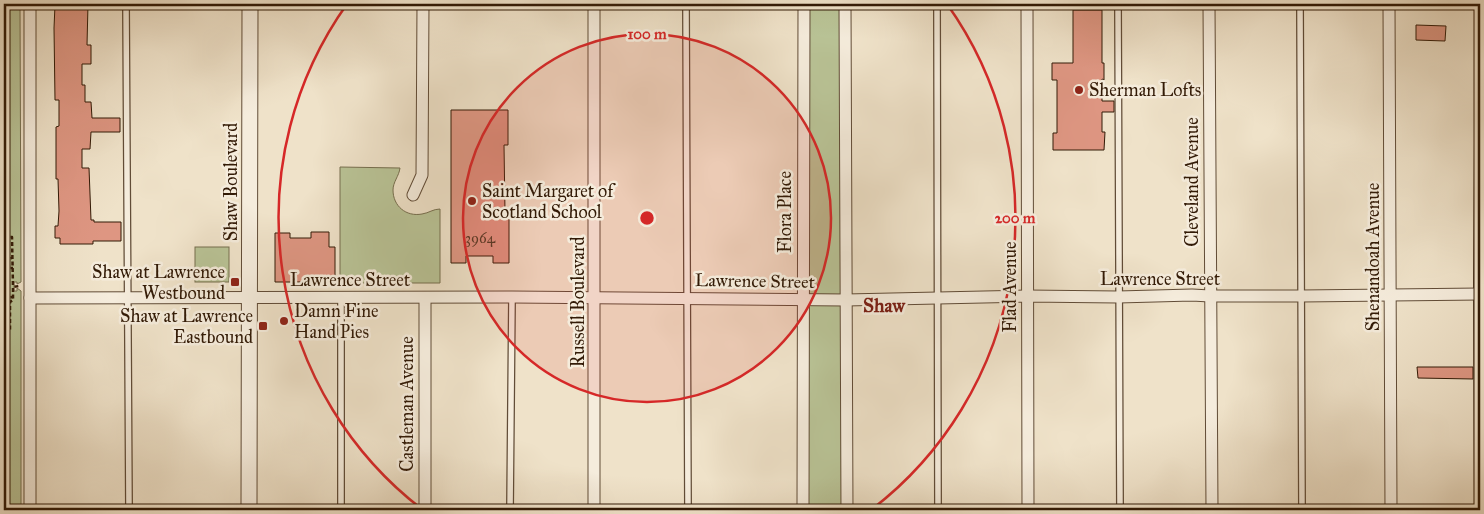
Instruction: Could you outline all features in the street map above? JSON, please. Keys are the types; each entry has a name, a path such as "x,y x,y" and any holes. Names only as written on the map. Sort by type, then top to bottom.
{"street":[{"path":"30,4 30,510"},
{"name":"Shaw Boulevard","path":"249,510 250,4"},
{"path":"413,195 422,175 423,4"},
{"name":"Russell Boulevard","path":"594,4 594,510"},
{"name":"Flora Place","path":"803,510 804,4"},
{"path":"845,4 847,510"},
{"name":"Flad Avenue","path":"1027,4 1028,510"},
{"name":"Cleveland Avenue","path":"1209,4 1212,510"},
{"name":"Shenandoah Avenue","path":"1390,4 1391,510"},
{"name":"Lawrence Street","path":"30,298 512,297 846,300 1027,296 1479,294"},
{"name":"Castleman Avenue","path":"424,510 425,298"}],"lane":[{"path":"126,4 129,510"},
{"path":"686,4 688,510"},
{"path":"937,4 938,510"},
{"path":"1118,4 1120,510"},
{"path":"1300,4 1302,510"},
{"path":"1478,510 1479,4"},
{"path":"510,510 512,297"},
{"path":"341,298 341,510"}],"path":[{"path":"4,330 10,330 10,302 13,300 12,237 6,237 8,258"},
{"path":"4,259 12,258"},
{"path":"12,268 6,268 6,297 13,297"}],"green space":[{"path":"4,4 20,4 21,282 17,284 17,282 14,282 14,291 17,291 17,288 21,291 21,510 4,510"},
{"path":"804,4 845,4 847,510 803,510"},
{"path":"340,167 400,168 393,190 395,201 398,205 411,214 440,209 440,283 340,283"},
{"path":"195,247 229,247 229,282 195,282"}],"building":[{"path":"88,4 87,45 91,45 91,64 82,64 82,85 85,85 85,102 91,102 92,118 120,118 120,132 91,132 90,149 82,149 82,168 89,168 91,220 94,220 94,222 121,222 121,241 93,241 93,244 60,244 60,238 55,238 55,226 58,226 59,211 58,179 56,179 56,127 59,126 59,100 55,100 54,28 55,5"},
{"name":"Sherman Lofts","path":"1073,10 1102,10 1102,63 1104,63 1104,80 1102,79 1102,101 1114,101 1114,112 1102,112 1102,132 1105,132 1104,150 1053,150 1053,133 1057,133 1057,80 1052,80 1052,63 1073,63"},
{"path":"1416,25 1446,26 1445,41 1416,40"},
{"path":"451,110 508,110 508,145 504,145 505,212 509,212 509,263 493,263 493,256 466,256 466,263 451,263"},
{"path":"311,232 329,232 329,247 335,247 335,282 275,282 275,233 290,233 290,238 311,238"},
{"path":"1417,367 1473,367 1473,379 1418,378"}],"place":[{"name":"Sherman Lofts","path":"1079,90"},
{"name":"Saint Margaret of Scotland School","path":"472,201"},
{"name":"Shaw at Lawrence Westbound","path":"235,282"},
{"name":"Damn Fine Hand Pies","path":"284,321"},
{"name":"Shaw at Lawrence Eastbound","path":"263,326"}],"district":[{"name":"Shaw","path":"884,305"}]}
